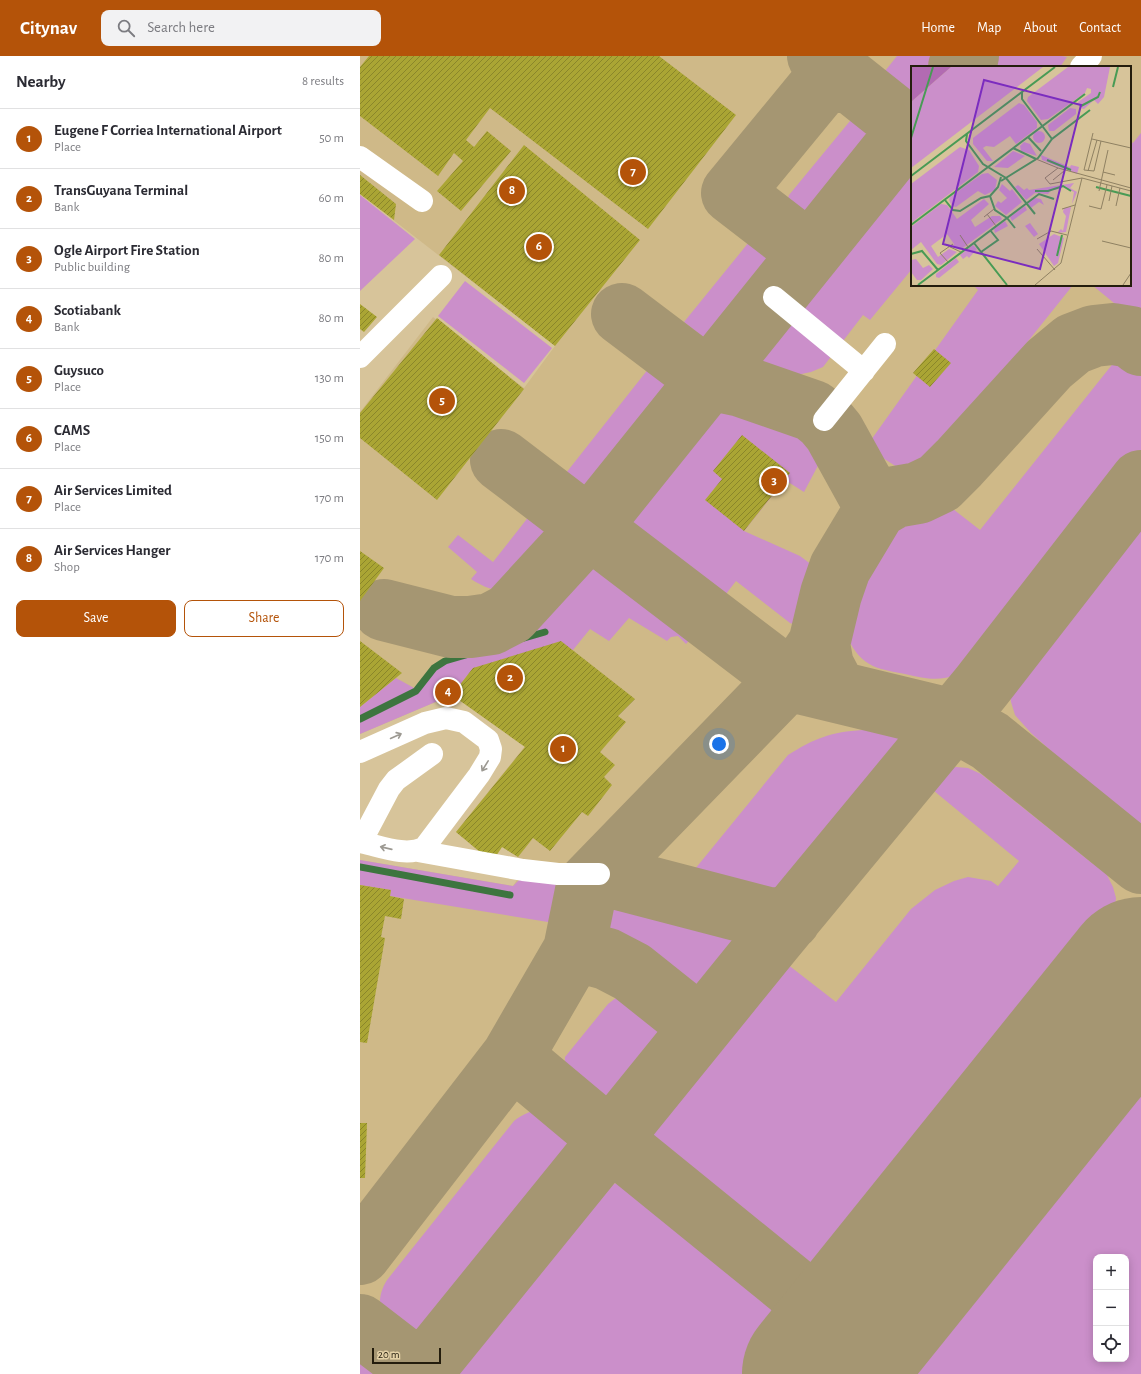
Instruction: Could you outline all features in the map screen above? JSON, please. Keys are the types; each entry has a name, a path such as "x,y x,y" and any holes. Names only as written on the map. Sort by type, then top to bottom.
{"street":[{"path":"1082,66 1091,56"},
{"path":"360,157 422,202"},
{"path":"360,357 441,276"},
{"path":"774,297 864,371"},
{"path":"824,420 885,344"},
{"path":"360,752 425,723 446,718 464,722 488,740 491,748 490,757 479,775 424,848 412,852 394,850 360,842 370,806 389,789 396,780 432,754"},
{"path":"418,851 522,870 558,874 599,874"}],"shaded area":[{"path":"360,56 1141,56 1141,1374 360,1374 360,860 513,886 526,866 518,857 502,847 492,862 456,832 525,746 452,695 360,734 360,412 433,317 524,388 555,346 360,194"},
{"path":"897,56 951,56 944,66 911,66 910,108 877,81"},
{"path":"987,56 1067,57 1061,66 979,66"},
{"path":"860,116 872,118 880,125 883,135 880,147 821,218 814,223 807,224 801,224 795,221 788,210 787,203 789,195 850,121"},
{"path":"1141,133 1141,325 1093,286 1131,286 1131,142 1133,143"},
{"path":"911,151 911,270 870,320 863,315 823,367 811,372 787,377 763,379 753,377 746,370 744,359"},
{"path":"360,195 415,239 360,291"},
{"path":"762,236 775,240 782,247 785,257 782,270 718,349 684,322 749,242 755,237"},
{"path":"465,281 552,348 524,383 438,316"},
{"path":"974,286 1072,286 917,480 866,447 978,290"},
{"path":"1123,359 1137,360 1141,362 1141,467 980,662 961,673 935,679 916,677 880,669 869,664 855,651 843,627 840,614 849,573 853,564 861,554 896,515 910,507 921,504 944,502 980,530 1115,361"},
{"path":"660,363 670,368 684,380 686,383 686,393 596,500 566,473 649,368"},
{"path":"729,394 739,396 755,405 768,416 805,426 815,435 821,446 822,458 804,492 785,480 744,531 800,556 812,565 820,574 823,587 813,621 801,627 790,623 736,581 719,603 629,533 624,522 624,512 627,504 713,402 720,396"},
{"path":"541,501 577,527 534,577 516,589 506,591 496,590 484,586 471,579 477,572 448,547 458,535 493,562"},
{"path":"1141,504 1141,825 1123,815 1031,733 1015,715 1011,702 1009,686 1010,673 1019,654"},
{"path":"605,551 612,554 702,626 686,644 678,636 671,637 667,641 629,618 609,641 590,629 573,650 473,668 452,695 360,734 360,707 396,678 416,689 434,667 447,656 434,643 442,636 466,638 513,629 521,625 552,603 595,553"},
{"path":"863,730 886,732 898,738 902,743 903,749 901,758 797,887 783,895 767,897 686,880 788,755 815,740 832,734"},
{"path":"956,767 968,768 981,774 1106,873 1113,887 1116,898 1114,917 1108,931 847,1254 828,1269 815,1272 800,1270 791,1267 658,1159 651,1149 648,1139 650,1117 778,957 836,1002 911,909 935,890 954,881 968,877 991,881 998,886 1019,861 922,781 933,773"},
{"path":"360,860 513,886 522,877 554,882 562,884 569,891 571,895 571,905 563,918 554,922 548,922 390,896 391,890 360,885"},
{"path":"619,892 710,907 725,911 737,920 745,938 746,948 726,974 713,984 700,988 687,988 675,984 662,975 646,956 630,942 604,929 596,921 595,907 598,900 608,894"},
{"path":"627,993 636,995 642,999 655,1009 663,1018 666,1027 664,1044 660,1053 648,1069 623,1095 608,1102 591,1102 584,1099 571,1088 565,1073 565,1057 608,1004 617,997"},
{"path":"1141,1056 1141,1374 887,1374"},
{"path":"542,1109 561,1117 571,1130 573,1146 571,1155 566,1165 439,1323 426,1332 413,1335 401,1333 391,1327 384,1318 380,1307 381,1294 387,1280 514,1121 527,1113"},
{"path":"616,1183 638,1186 652,1192 773,1299 777,1310 777,1330 767,1349 746,1374 437,1374 581,1204 593,1194"},
{"path":"360,1345 379,1355 384,1363 387,1374 360,1374"}],"building":[{"path":"369,56 659,56 736,115 648,229 490,108 466,140 474,147 487,131 511,151 461,211 437,191 463,161 454,153 438,176 360,116 360,67"},
{"path":"524,145 640,240 555,346 439,255"},
{"path":"360,175 396,204 394,220 360,194"},
{"path":"360,304 377,317 364,332 360,329"},
{"path":"437,318 524,389 437,500 360,438 360,413"},
{"path":"934,349 951,363 930,387 913,373"},
{"path":"742,435 790,473 744,531 705,500 722,479 713,471"},
{"path":"360,551 384,568 360,601"},
{"path":"360,641 402,673 360,707"},
{"path":"561,641 635,699 618,716 626,722 600,752 615,765 604,777 612,785 588,816 582,812 550,851 533,838 518,857 502,847 492,862 456,832 525,747 452,695 473,668"},
{"path":"360,885 391,890 390,896 404,899 401,919 385,916 381,937 385,938 367,1043 360,1042"},
{"path":"360,1123 367,1123 365,1178 360,1178"}],"waterway":[{"path":"360,719 416,691 434,668 445,661 545,632"},
{"path":"360,867 510,895"}],"taxiway":[{"path":"818,56 910,129"},
{"path":"960,66 968,56"},
{"path":"810,253 732,193 834,69"},
{"path":"384,610 451,627 470,627 491,624 510,614 589,528 911,127"},
{"path":"622,314 708,379 741,386 813,411 824,420 834,432 876,508"},
{"path":"833,685 823,666 819,644 831,594 840,568 876,508 895,497 918,493 939,483 1049,364 1073,344 1094,336 1113,334 1131,337 1141,345"},
{"path":"501,460 789,678 800,683 953,720 990,741 1141,863"},
{"path":"420,1374 771,941 981,687 1141,481"},
{"path":"360,1254 512,1057 574,950 587,886 789,678 807,662 819,644"},
{"path":"599,874 768,918 790,919"},
{"path":"574,950 607,959 632,972 701,1027"},
{"path":"512,1057 610,1139 818,1308 828,1333 831,1360"},
{"path":"818,1308 845,1314 857,1313 872,1309"},
{"path":"360,1325 421,1372"}],"runway":[{"path":"819,1374 1141,974"}],"place":[{"name":"Air Services Limited","path":"633,172"},
{"name":"Air Services Hanger","path":"512,191"},
{"name":"CAMS","path":"539,247"},
{"name":"Guysuco","path":"442,401"},
{"name":"Ogle Airport Fire Station","path":"774,481"},
{"name":"TransGuyana Terminal","path":"510,678"},
{"name":"Scotiabank","path":"448,692"},
{"name":"Eugene F Corriea International Airport","path":"563,749"}]}
